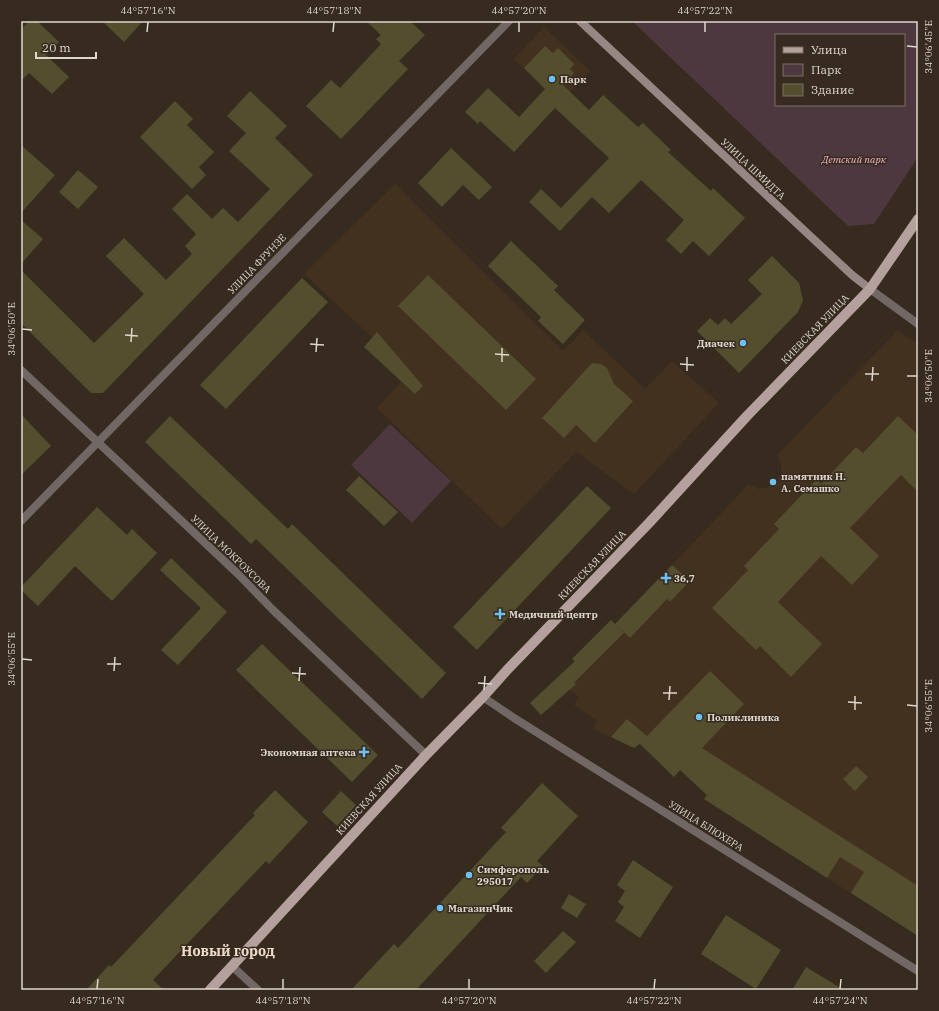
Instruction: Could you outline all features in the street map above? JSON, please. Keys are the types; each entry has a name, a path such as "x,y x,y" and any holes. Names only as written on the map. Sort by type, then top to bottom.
{"main road":[{"name":"УЛИЦА ШМИДТА","path":"580,21 852,275 870,289"},
{"name":"КИЕВСКАЯ УЛИЦА","path":"210,990 426,754 484,697 507,670 649,523 746,417 870,289 918,219"}],"street":[{"name":"УЛИЦА ФРУНЗЕ","path":"21,521 508,21"},
{"name":"УЛИЦА ШМИДТА","path":"870,289 918,324"},
{"name":"УЛИЦА МОКРОУСОВА","path":"21,370 237,573 279,616 426,754"},
{"name":"УЛИЦА БЛЮХЕРА","path":"484,697 514,718 918,971"},
{"path":"232,966 258,990"}],"shaded area":[{"name":"Парк","path":"544,27 590,71 560,103 514,59"},
{"path":"395,184 563,351 583,330 645,389 672,361 719,403 634,494 576,452 502,529 377,408 410,372 304,274"},
{"path":"898,330 918,344 918,936 704,799 706,795 680,770 674,777 640,744 634,748 593,729 597,721 574,705 579,697 568,689 625,633 667,599 670,602 690,582 672,565 749,484 759,489 772,486 778,479 781,472 781,464 777,455"}],"green space":[{"name":"Детский парк","path":"632,21 918,21 918,157 874,224 848,226"},
{"path":"390,424 451,481 412,523 351,465"}],"building":[{"path":"29,21 37,21 59,42 46,55 69,77 52,94 29,73 21,81 21,30"},
{"path":"102,21 143,21 124,42"},
{"path":"366,21 410,21 425,35 399,61 408,69 341,139 306,106 331,80 340,88 381,44 376,39 381,35"},
{"path":"545,46 553,53 558,48 574,64 570,69 574,73 563,85 589,110 603,95 638,127 643,123 671,150 668,152 711,191 713,188 745,218 709,256 693,241 681,254 666,240 684,220 641,180 609,213 592,197 560,231 529,202 541,189 561,208 609,158 555,108 514,152 480,121 478,124 465,112 488,88 519,117 545,89 524,68"},
{"path":"250,91 287,126 275,138 313,175 103,393 91,393 21,323 21,270 94,343 144,294 106,256 124,238 166,280 192,254 185,246 196,234 172,209 187,194 212,219 223,208 238,222 270,189 229,151 246,133 227,116"},
{"path":"175,101 193,119 187,125 214,152 199,167 206,175 192,189 140,137"},
{"path":"21,145 55,175 21,213"},
{"path":"451,148 492,187 479,200 463,185 442,207 418,183"},
{"path":"78,170 98,187 78,209 59,192"},
{"path":"21,220 43,239 21,264"},
{"path":"511,241 558,286 554,290 585,320 563,344 538,321 541,317 488,266"},
{"path":"772,256 799,283 803,300 798,312 739,373 697,331 710,318 718,325 725,318 731,324 762,294 748,280"},
{"path":"428,275 536,379 506,410 398,306"},
{"path":"302,278 328,302 226,409 200,385"},
{"path":"377,332 423,386 415,394 364,347"},
{"path":"592,363 601,364 607,368 614,384 633,401 595,443 576,425 564,438 542,418"},
{"path":"21,414 51,446 21,475"},
{"path":"170,416 288,529 292,524 446,673 422,699 256,539 251,544 145,442"},
{"path":"898,416 918,435 918,492 901,475 850,528 879,556 852,585 821,556 778,602 822,644 791,677 760,646 756,650 712,608 748,570 744,566 779,529 774,524 817,479 821,484 856,447 863,453"},
{"path":"359,476 398,512 384,526 346,490"},
{"path":"587,486 611,508 477,650 453,627"},
{"path":"97,507 127,535 132,529 157,553 112,601 75,566 38,606 21,590 21,587"},
{"path":"171,558 227,612 178,665 161,650 201,608 160,570"},
{"path":"672,565 690,581 670,602 667,599 630,638 616,625 624,633 574,683 576,684 541,715 530,703 575,661 572,659 611,620 615,624"},
{"path":"262,644 378,755 352,782 236,670"},
{"path":"710,671 744,704 702,748 918,886 918,936 851,893 864,872 840,857 827,878 704,799 707,795 680,770 674,777 640,744 641,743 634,748 611,737 627,719 647,736"},
{"path":"856,766 868,777 855,791 843,779"},
{"path":"542,783 578,816 537,861 543,866 527,883 521,877 416,990 351,990 394,944 398,948 506,832 501,828"},
{"path":"275,790 308,822 269,864 266,861 153,980 164,990 86,990 109,965 111,967 255,815 253,813"},
{"path":"341,791 356,805 337,826 322,812"},
{"path":"633,860 673,887 640,938 615,921 624,907 618,902 625,891 617,885"},
{"path":"569,894 586,904 577,918 561,908"},
{"path":"726,915 781,950 756,989 701,954"},
{"path":"563,931 576,942 546,973 534,961"},
{"path":"806,967 844,990 792,990"}],"place":[{"name":"Парк","path":"552,79"},
{"name":"Диачек","path":"743,343"},
{"name":"памятник Н. А. Семашко","path":"773,482"},
{"name":"36,7","path":"666,578"},
{"name":"Медичний центр","path":"500,614"},
{"name":"Поликлиника","path":"699,717"},
{"name":"Экономная аптека","path":"364,752"},
{"name":"Симферополь 295017","path":"469,875"},
{"name":"МагазинЧик","path":"440,908"}],"district":[{"name":"Новый город","path":"228,951"}]}
